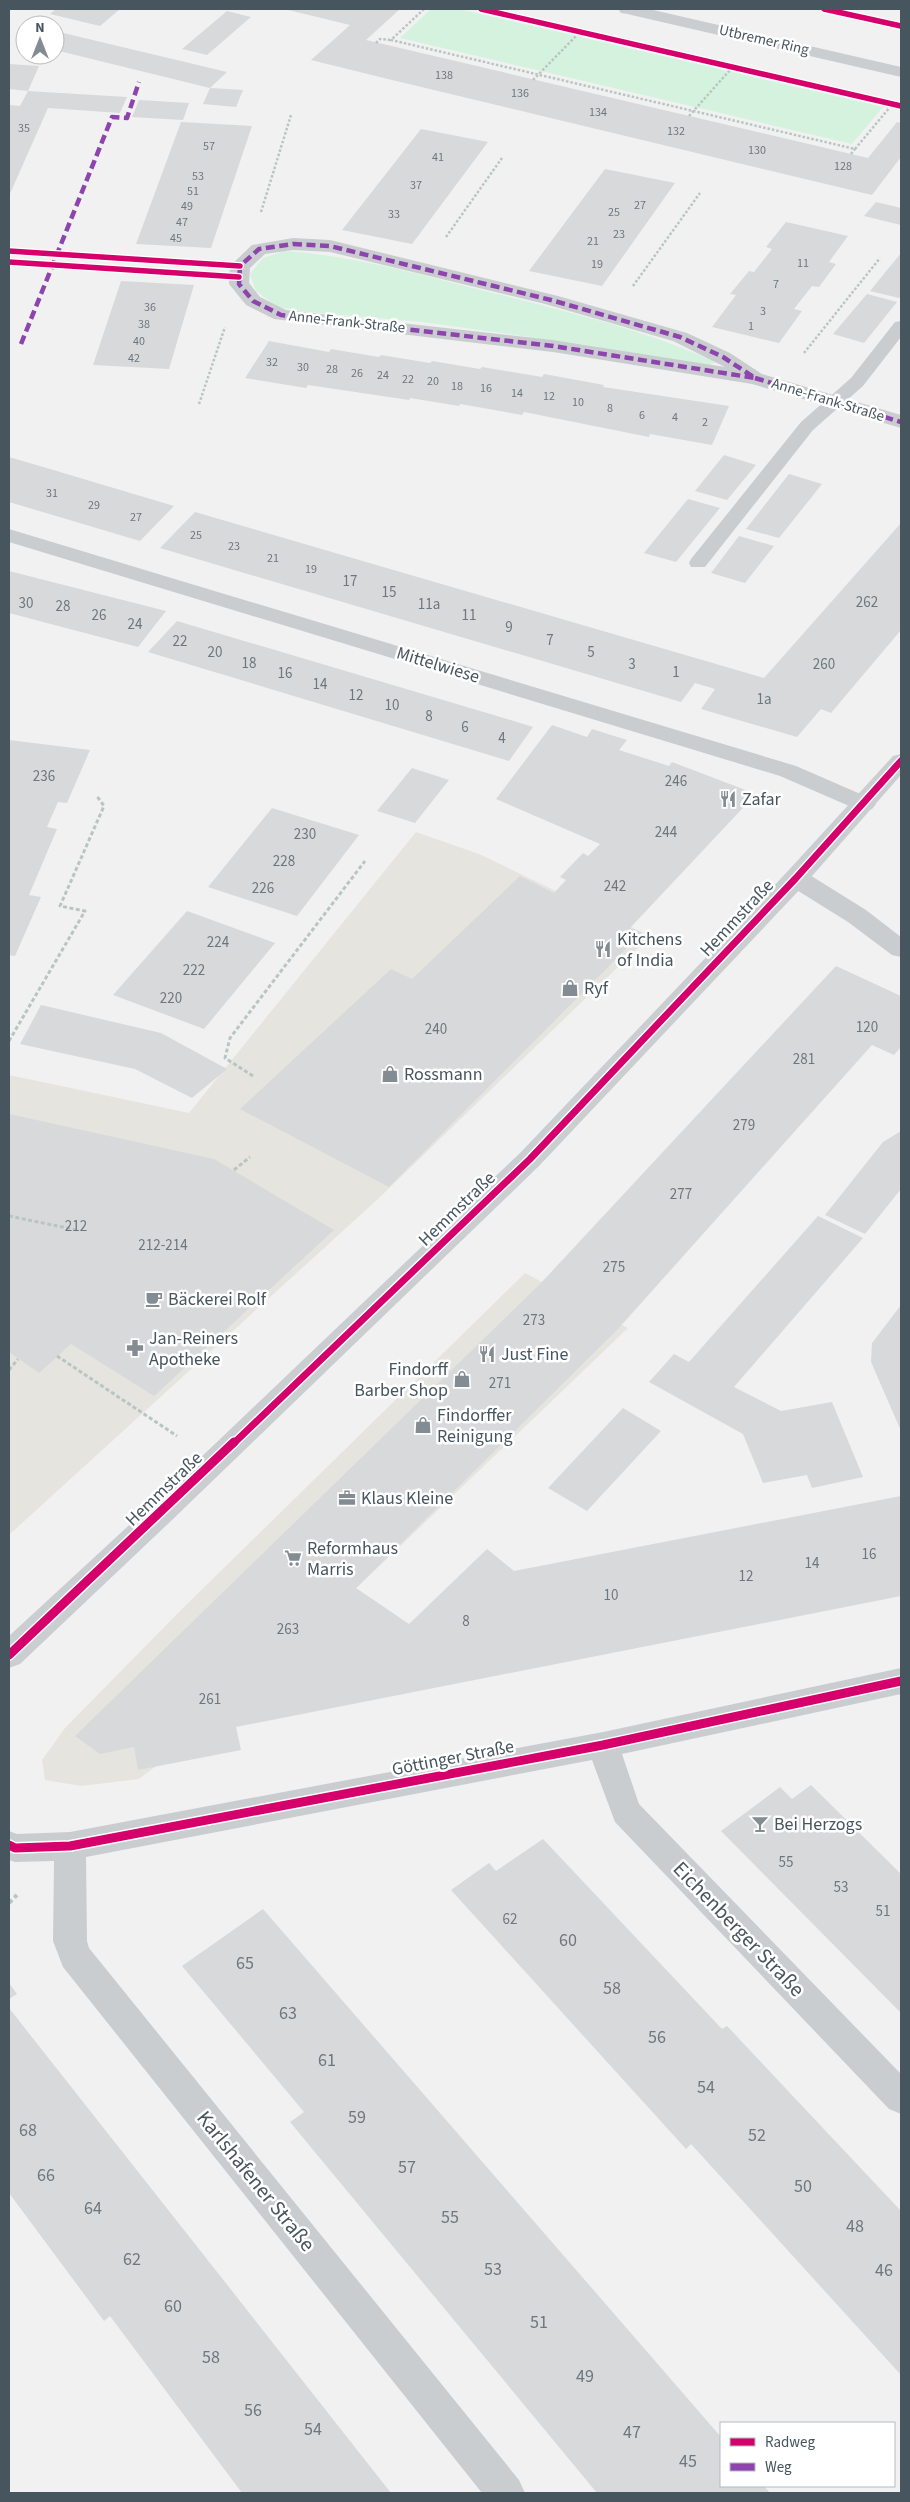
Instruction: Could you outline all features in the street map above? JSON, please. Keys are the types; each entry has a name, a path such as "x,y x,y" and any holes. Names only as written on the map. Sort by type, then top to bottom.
{"street":[{"name":"Utbremer Ring","path":"628,9 901,72"},
{"name":"Anne-Frank-Straße","path":"259,249 293,244 330,246 611,317 680,337 723,357 756,378"},
{"path":"239,284 240,266 259,249"},
{"name":"Anne-Frank-Straße","path":"239,284 253,301 281,315 553,346 756,378 901,422"},
{"name":"Mittelwiese","path":"9,535 788,771 864,804"},
{"name":"Hemmstraße","path":"9,1655 214,1462 530,1159 796,878 901,761"},
{"path":"796,878 857,916 901,949"},
{"name":"Göttinger Straße","path":"9,1845 15,1848 70,1846 603,1745 901,1682"},
{"name":"Eichenberger Straße","path":"603,1745 626,1812 901,2098"},
{"name":"Karlshafener Straße","path":"70,1846 70,1941 75,1956 506,2493"}],"lane":[{"path":"698,563 807,426 857,382 901,326"}],"path":[{"path":"391,40 424,9"},
{"path":"534,80 580,32"},
{"path":"376,43 380,39 391,40 855,149"},
{"path":"458,62 462,57"},
{"path":"689,116 733,67"},
{"path":"611,98 616,93"},
{"path":"851,154 892,104"},
{"path":"259,249 251,245 291,115"},
{"path":"769,135 774,130"},
{"path":"422,269 502,158"},
{"path":"611,317 700,193"},
{"path":"778,385 880,258"},
{"path":"199,404 239,284"},
{"path":"9,1041 84,911 60,906 104,806 96,795"},
{"path":"253,1076 225,1058 230,1038 364,861"},
{"path":"234,1170 250,1157"},
{"path":"9,1216 77,1230"},
{"path":"57,1356 214,1462"},
{"path":"9,1370 18,1359"}],"shaded area":[{"path":"416,832 479,854 650,936 379,1198 9,1535 9,1075 189,1113"},
{"path":"525,1273 628,1328 227,1712 139,1779 81,1786 45,1780 42,1760 65,1728 181,1610"}],"green space":[{"path":"431,9 459,9 883,107 852,144 400,38"},
{"path":"284,251 333,256 381,266 538,304 628,329 716,362 709,365 695,364 581,344 422,322 307,312 277,307 256,291 250,274 263,258"}],"building":[{"path":"56,9 120,9 100,26 65,18 65,15 50,14"},
{"path":"284,9 400,9 366,40 868,158 897,122 901,123 901,157 872,195 392,80 311,60 350,25"},
{"path":"227,11 251,17 207,55 182,49"},
{"path":"65,33 227,72 210,88 65,52"},
{"path":"9,64 39,66 28,91 9,89"},
{"path":"210,88 243,90 236,107 203,104"},
{"path":"28,91 127,97 120,113 48,108 9,196 9,105 20,106"},
{"path":"139,100 189,103 183,120 132,117"},
{"path":"181,122 252,126 211,248 136,244"},
{"path":"421,129 488,142 412,244 342,230"},
{"path":"605,169 675,183 602,286 529,271"},
{"path":"876,202 901,208 901,225 864,216"},
{"path":"786,222 848,236 829,262 836,264 819,287 812,286 794,309 802,311 779,343 712,327 736,295 730,294 749,271 754,272 772,249 766,247"},
{"path":"901,253 901,295 899,298 870,291"},
{"path":"121,281 194,285 169,369 93,365"},
{"path":"867,294 897,302 864,343 833,334"},
{"path":"269,341 329,352 331,349 379,357 381,355 430,363 432,361 480,369 482,367 542,377 544,374 604,385 603,387 729,406 712,445 650,434 649,437 524,412 522,415 460,404 459,406 410,398 409,400 308,385 306,388 245,378"},
{"path":"724,455 756,465 727,500 695,491"},
{"path":"9,457 174,506 140,541 9,502"},
{"path":"789,474 822,484 779,538 746,529"},
{"path":"688,499 720,508 676,562 644,553"},
{"path":"195,512 764,678 901,523 901,630 831,713 821,709 797,737 701,709 715,689 695,683 681,702 160,548"},
{"path":"739,536 774,546 745,583 711,573"},
{"path":"9,571 166,611 138,647 9,613"},
{"path":"177,621 533,727 509,761 148,652"},
{"path":"552,725 587,737 592,729 627,740 619,750 669,766 672,762 756,794 630,928 642,933 389,1187 240,1109 391,969 412,979 520,876 554,893 566,880 560,877 583,853 588,856 600,844 496,799"},
{"path":"9,740 90,750 67,803 58,802 47,827 57,829 29,895 41,897 15,956 9,955"},
{"path":"412,768 449,780 415,823 377,811"},
{"path":"272,808 359,835 297,916 208,887"},
{"path":"187,911 275,943 204,1029 113,995"},
{"path":"836,966 901,996 901,1047 894,1055 872,1045 618,1329 356,1588 409,1624 487,1549 514,1571 901,1496 901,1596 236,1727 241,1750 138,1770 134,1747 100,1754 75,1736 540,1284"},
{"path":"41,1005 161,1033 227,1069 192,1098 135,1069 20,1044"},
{"path":"9,1114 214,1159 334,1230 154,1396 71,1344 39,1373 9,1352"},
{"path":"901,1131 901,1189 865,1234 825,1215 883,1142"},
{"path":"818,1216 863,1238 734,1387 781,1411 832,1402 863,1477 812,1488 807,1475 763,1483 743,1434 649,1382 674,1354 689,1362"},
{"path":"901,1305 901,1431 871,1362 872,1343"},
{"path":"623,1408 661,1431 587,1511 548,1488"},
{"path":"811,1785 901,1874 901,2013 721,1831 780,1787 792,1799"},
{"path":"543,1839 722,2029 727,2026 901,2211 901,2375 691,2144 686,2149 451,1890 489,1863 496,1871"},
{"path":"263,1909 720,2436 720,2487 765,2487 770,2493 597,2493 290,2122 304,2112 182,1966"},
{"path":"9,1983 17,1994 9,1999"},
{"path":"9,2008 391,2493 242,2493 110,2316 104,2321 9,2193"}],"marked path":[{"path":"21,344 112,117 127,118 139,82"},
{"path":"755,378 723,357 680,337 551,300 330,246 293,244 259,249 240,266 239,284 253,301 281,315 553,346 755,378 901,422"}],"cycle path":[{"path":"481,9 901,106"},
{"path":"824,9 901,26"},
{"path":"9,251 240,266"},
{"path":"9,262 239,277"},
{"path":"9,1655 162,1512 530,1159 796,878 901,761"},
{"path":"9,1845 15,1848 70,1846 603,1745 901,1681"}],"place":[{"name":"Zafar","path":"728,799"},
{"name":"Kitchens of India","path":"603,949"},
{"name":"Ryf","path":"570,988"},
{"name":"Rossmann","path":"390,1074"},
{"name":"Bäckerei Rolf","path":"154,1299"},
{"name":"Jan-Reiners Apotheke","path":"135,1348"},
{"name":"Just Fine","path":"487,1354"},
{"name":"Findorff Barber Shop","path":"462,1379"},
{"name":"Findorffer Reinigung","path":"423,1425"},
{"name":"Klaus Kleine","path":"347,1498"},
{"name":"Reformhaus Marris","path":"293,1558"},
{"name":"Bei Herzogs","path":"760,1824"}]}
